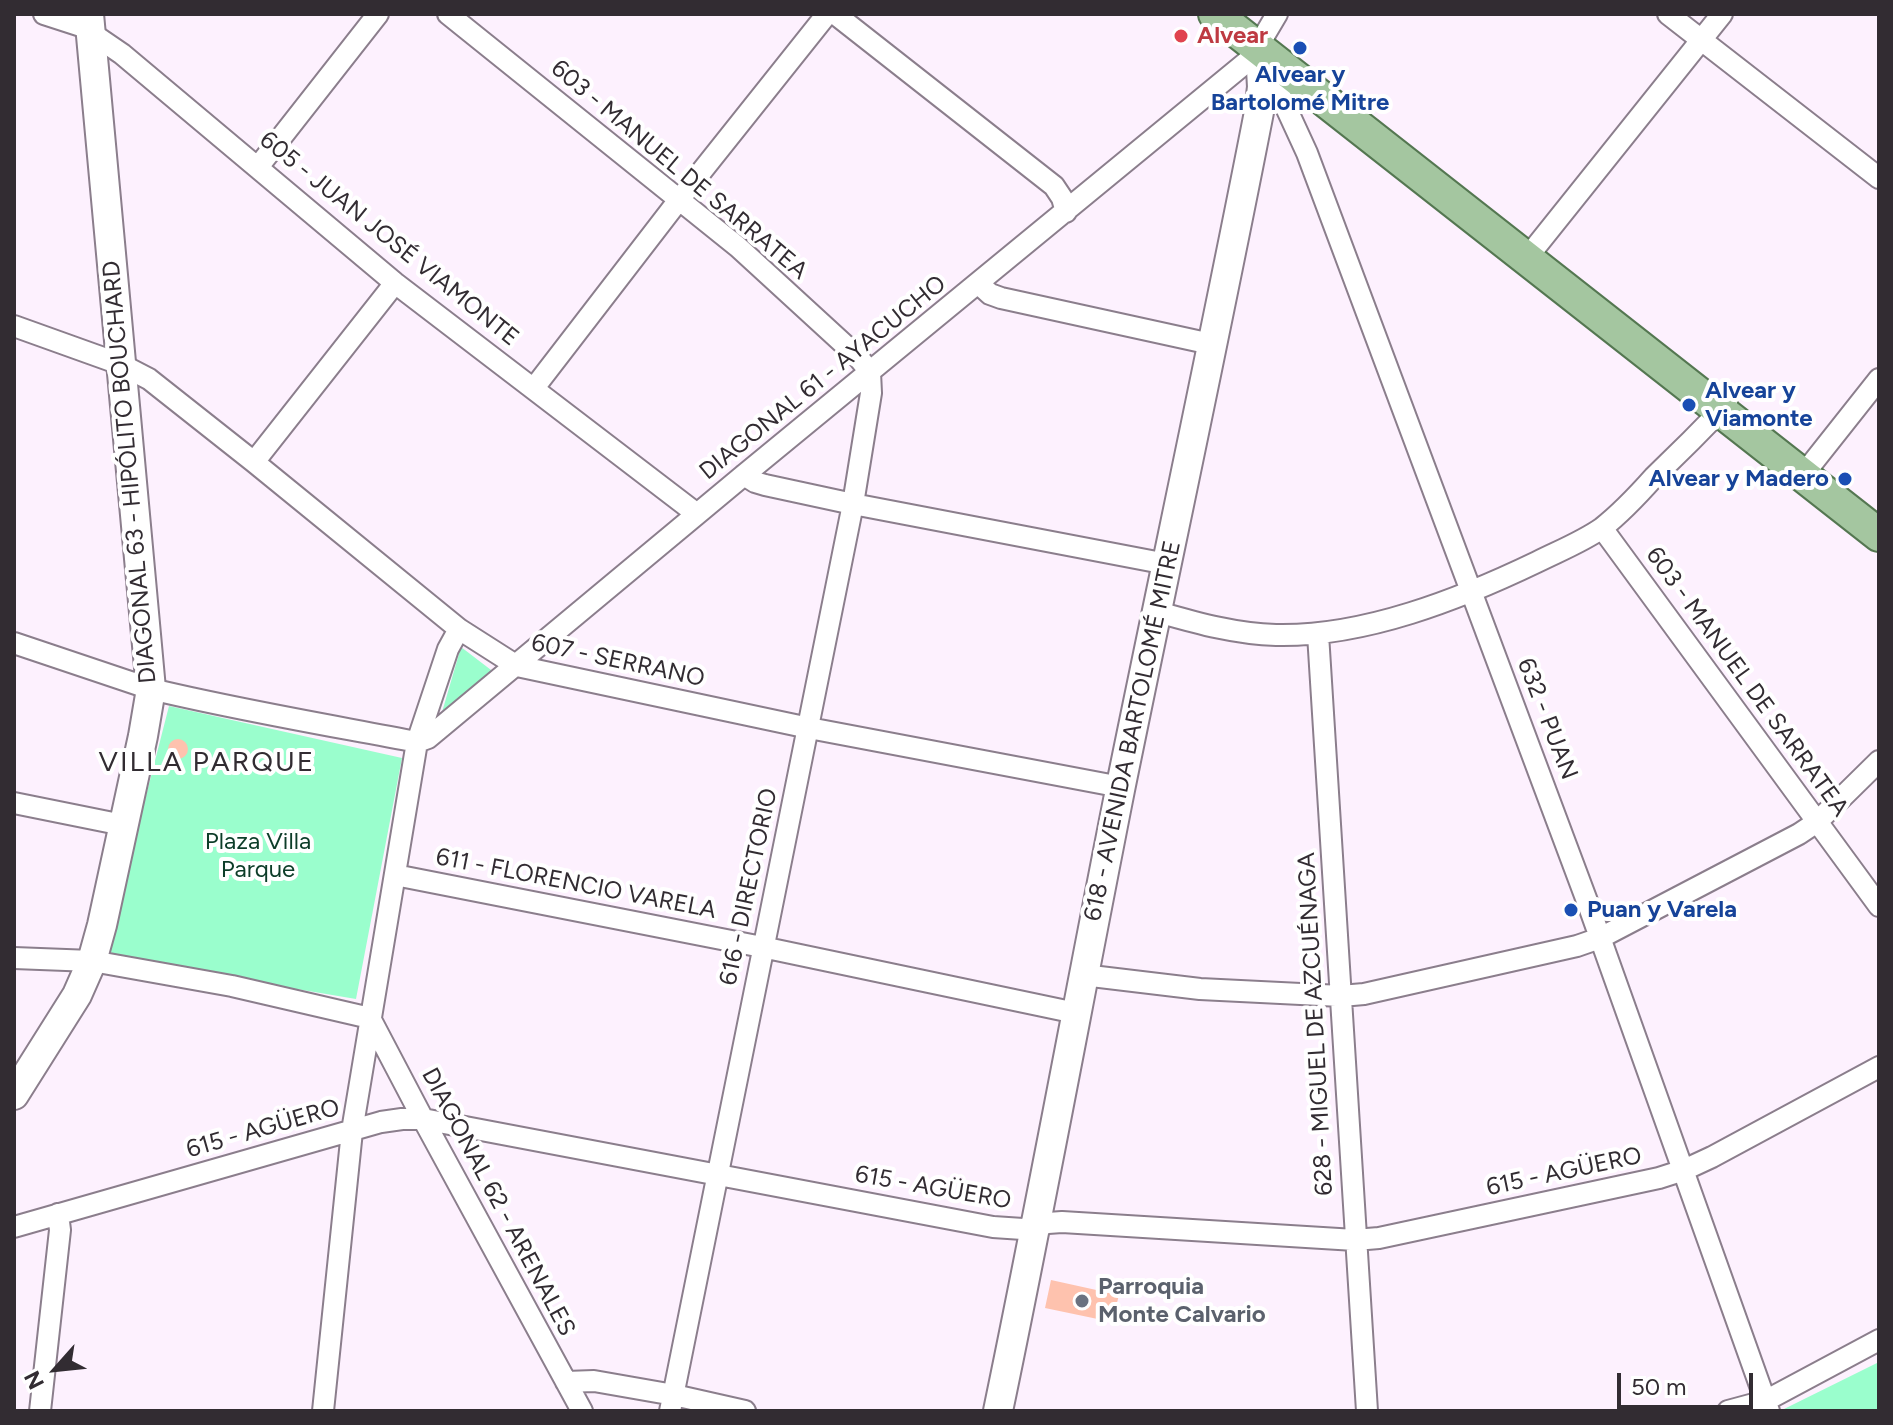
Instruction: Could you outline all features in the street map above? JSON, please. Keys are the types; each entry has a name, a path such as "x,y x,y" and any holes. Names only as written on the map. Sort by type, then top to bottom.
{"main road":[{"path":"1215,14 1267,34"},
{"path":"1237,14 1267,34 1530,254 1807,470 1879,518"},
{"name":"DIAGONAL 63 - HIPÓLITO BOUCHARD","path":"14,1095 77,995 92,961 151,689 90,23"},
{"name":"618 - AVENIDA BARTOLOMÉ MITRE","path":"998,1411 1083,975 1259,112 1267,34"},
{"path":"1807,470 1879,535"}],"street":[{"name":"605 - JUAN JOSÉ VIAMONTE","path":"44,14 81,26 90,23 122,54 395,283 697,514"},
{"path":"258,167 378,14"},
{"name":"603 - MANUEL DE SARRATEA","path":"448,14 738,247 858,357 870,372"},
{"path":"534,388 827,14"},
{"path":"835,14 1054,186 1066,212"},
{"path":"1668,14 1879,178"},
{"path":"1530,254 1722,14"},
{"name":"DIAGONAL 61 - AYACUCHO","path":"417,742 428,738 517,666 744,475 1066,212 1267,34"},
{"name":"632 - PUAN","path":"1267,34 1307,153 1600,938 1767,1406"},
{"path":"254,462 395,283"},
{"path":"979,284 990,294 1001,298 1211,344"},
{"name":"607 - SERRANO","path":"14,326 120,364 149,379 459,629 517,666 809,728 1121,787"},
{"name":"616 - DIRECTORIO","path":"672,1403 853,504 871,393 870,372"},
{"path":"1807,470 1879,379"},
{"path":"1158,612 1231,632 1318,634 1403,615 1471,591 1502,579 1602,528 1724,406"},
{"path":"744,475 765,485 853,504 1167,564"},
{"name":"603 - MANUEL DE SARRATEA","path":"1602,528 1879,906"},
{"path":"323,1411 352,1131 417,742 448,649 459,629"},
{"name":"628 - MIGUEL DE AZCUÉNAGA","path":"1318,634 1367,1411"},
{"path":"14,643 151,689 417,742"},
{"path":"1083,975 1200,989 1341,996 1379,991 1577,946 1600,938 1799,834 1817,822 1879,761"},
{"path":"14,803 123,825"},
{"name":"611 - FLORENCIO VARELA","path":"395,875 1076,1013"},
{"path":"14,958 92,961 232,986 370,1018"},
{"name":"DIAGONAL 62 - ARENALES","path":"370,1018 582,1411"},
{"name":"615 - AGÜERO","path":"14,1227 381,1122 423,1119 993,1227 1023,1229 1062,1222 1355,1240 1379,1238 1628,1185 1684,1170 1879,1067"},
{"path":"40,1411 60,1230 58,1214"},
{"path":"1728,1411 1767,1406 1879,1340"},
{"path":"566,1382 594,1381 672,1403 745,1411"}],"green space":[{"path":"461,647 495,673 440,719"},
{"name":"Plaza Villa Parque","path":"169,706 402,758 356,999 118,959 107,948"},
{"path":"1879,1362 1879,1411 1782,1411 1782,1410"}],"building":[{"path":"174,739 182,739 188,749 182,759 174,759 168,753 168,745"},
{"name":"Parroquia Monte Calvario","path":"1051,1280 1119,1295 1112,1322 1045,1308"}],"place":[{"name":"Alvear","path":"1181,36"},
{"name":"Alvear y Bartolomé Mitre","path":"1300,48"},
{"name":"Alvear y Viamonte","path":"1689,405"},
{"name":"Alvear y Madero","path":"1845,479"},
{"name":"Puan y Varela","path":"1571,910"},
{"name":"Parroquia Monte Calvario","path":"1082,1301"}],"district":[{"name":"VILLA PARQUE","path":"207,763"}]}
